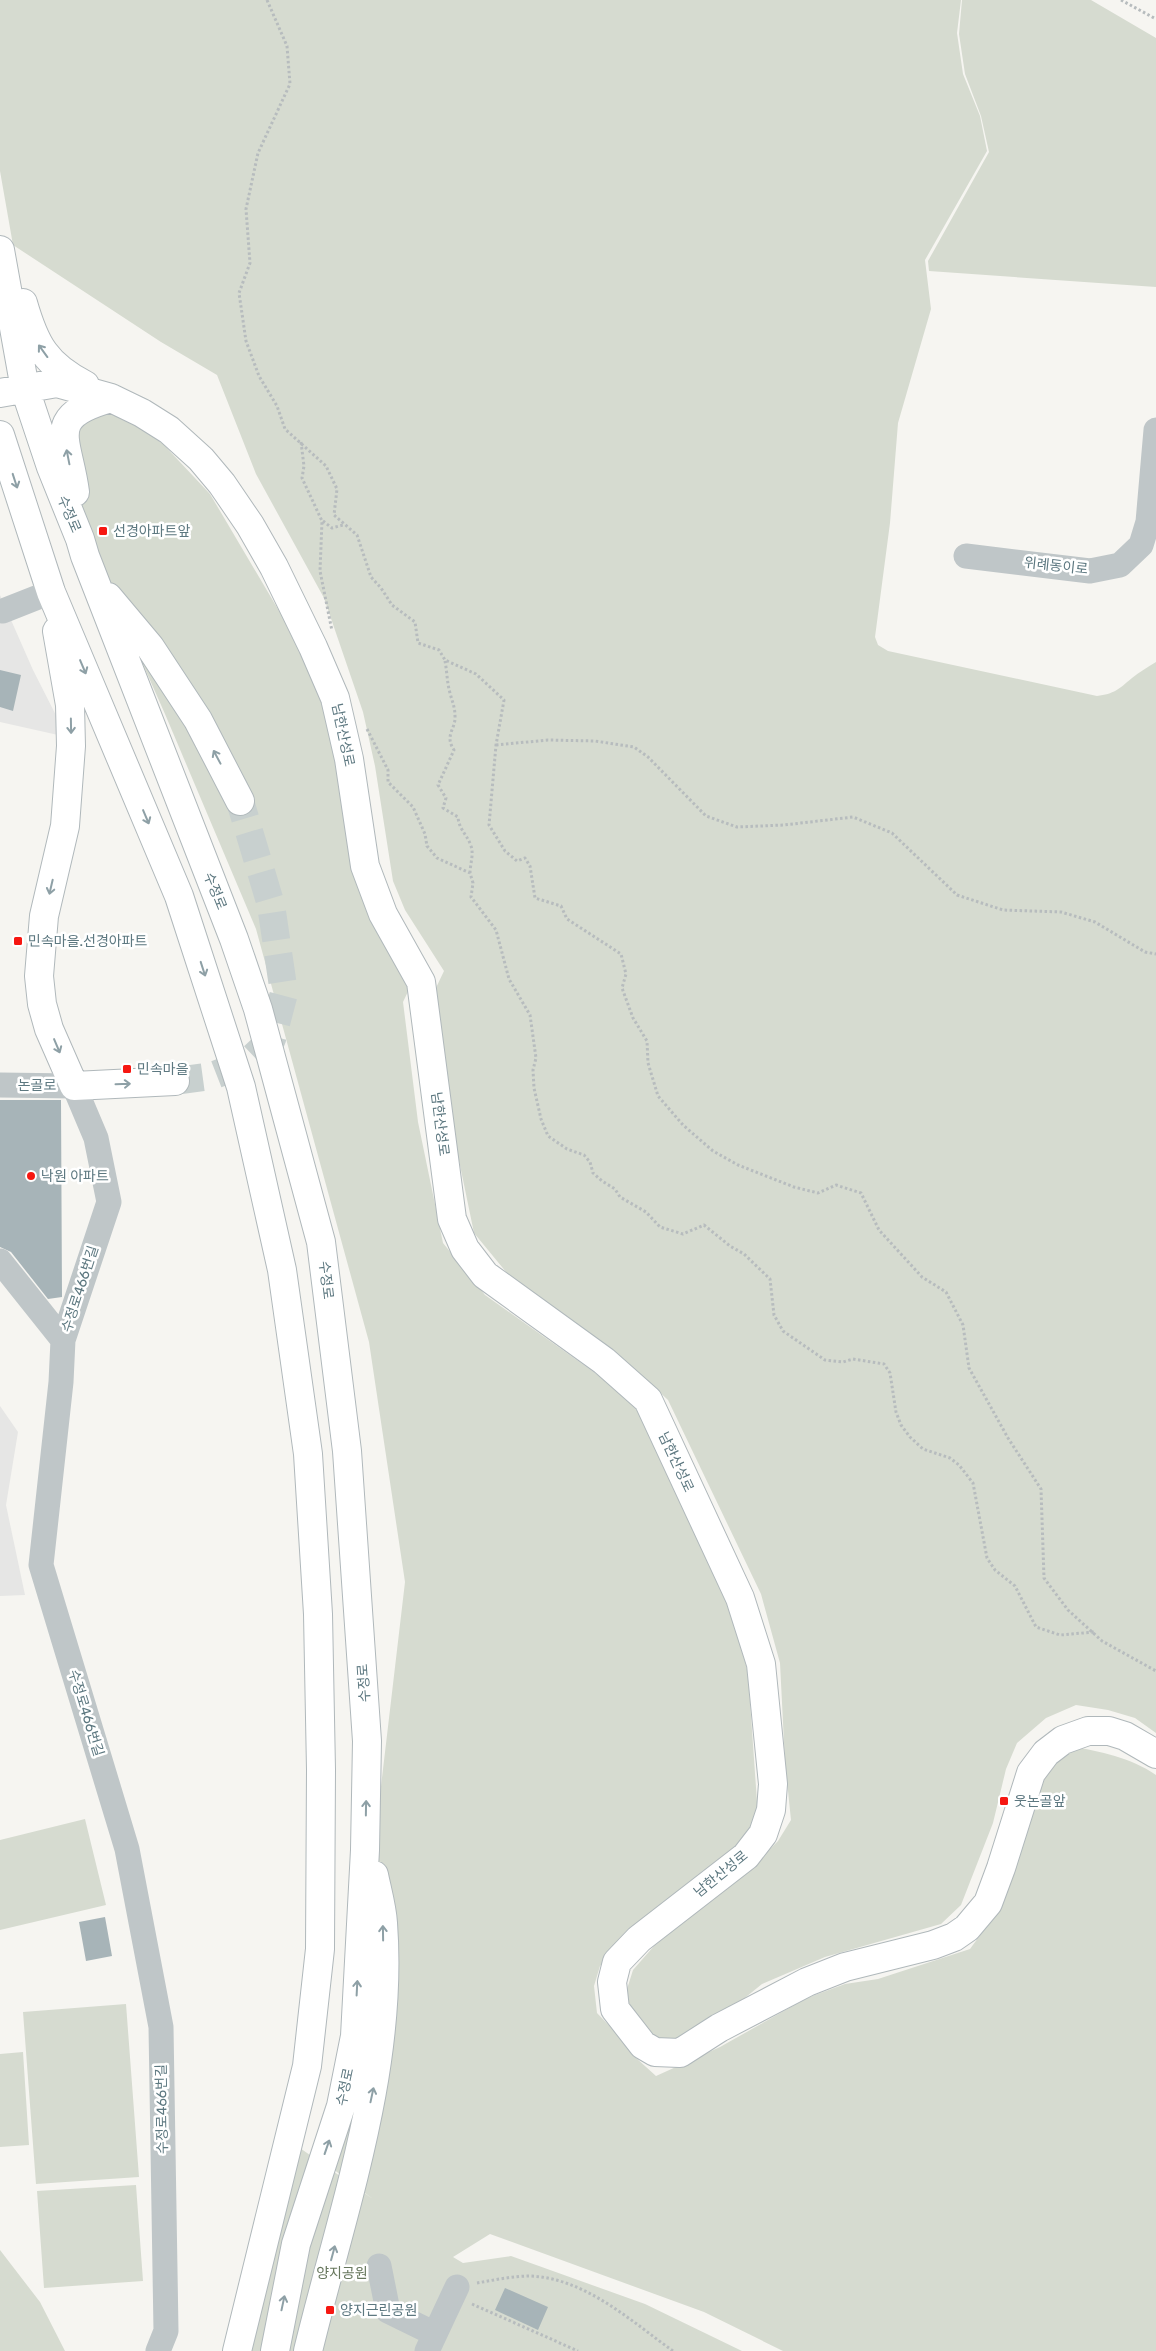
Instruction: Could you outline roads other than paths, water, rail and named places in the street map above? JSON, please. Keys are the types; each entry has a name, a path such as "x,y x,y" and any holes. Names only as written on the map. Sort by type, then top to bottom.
{"main road":[{"name":"수정로","path":"1,253 13,391 34,414 94,581 234,939 258,1009 321,1242 347,1451 360,1622 367,1741 366,1836 355,2036 341,2106 296,2244 275,2351"},
{"path":"1,253 17,283 35,340 64,374 111,398"},
{"name":"남한산성로","path":"13,391 57,383 111,398 169,430 201,459 222,484 250,525 274,567 313,647 335,698 349,759 365,866 383,914 421,982 452,1219 465,1249 485,1274 604,1361 648,1400 740,1598 761,1664 773,1784 771,1810 763,1834 746,1856 639,1939 618,1962 612,1982 615,2009 643,2045 655,2052 680,2053 719,2028 807,1982 844,1967 933,1945 954,1937 967,1928 988,1903 1031,1773 1046,1753 1063,1740 1088,1731 1109,1730 1125,1736 1156,1754"},
{"path":"80,539 73,479 66,447 67,423 72,414 83,407 111,398"},
{"path":"0,424 34,414"},
{"path":"0,435 51,592 180,896 241,1088 282,1270 308,1454 318,1624 321,1770 320,1949 307,2066 236,2351"},
{"path":"94,581 150,647 198,720 240,800"},
{"path":"51,592 70,705 71,746 65,826 44,916 39,976 42,1004 49,1029 74,1086 175,1082"},
{"path":"308,2351 373,2090 385,1991 383,1922 366,1836"}],"street":[{"name":"위례동이로","path":"966,556 1090,571 1120,564 1141,545 1148,522 1156,430"},
{"path":"1,611 51,592"},
{"name":"논골로","path":"0,1085 74,1086"},
{"name":"수정로466번길","path":"74,1086 96,1138 109,1202 63,1340 61,1382 41,1564 127,1849 161,2027 166,2330 158,2351"},
{"path":"0,1261 63,1340"},
{"path":"379,2266 388,2311 431,2342 455,2292"}],"tunnel":[{"path":"175,1081 212,1076 248,1062 272,1039 284,993 271,905 240,801"}],"place":[{"name":"선경아파트앞","path":"103,531"},
{"name":"민속마을.선경아파트","path":"18,941"},
{"name":"민속마을","path":"127,1069"},
{"name":"낙원 아파트","path":"31,1176"},
{"name":"웃논골앞","path":"1004,1801"},
{"name":"양지근린공원","path":"330,2310"}],"park label":[{"name":"양지공원","path":"342,2273"}]}
